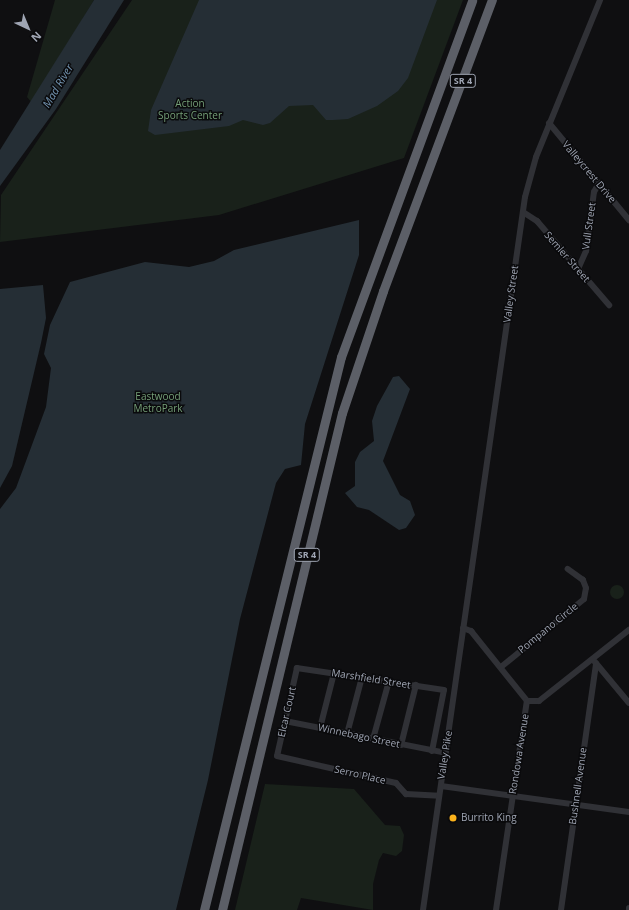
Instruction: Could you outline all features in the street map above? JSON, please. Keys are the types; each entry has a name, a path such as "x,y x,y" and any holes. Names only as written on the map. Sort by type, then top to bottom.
{"highway":[{"name":"SR 4","path":"204,910 339,364 472,0"},
{"name":"SR 4","path":"222,910 342,413 380,299 492,0"}],"street":[{"name":"Valley Street","path":"467,599 523,212 533,163 600,0"},
{"name":"Valleycrest Drive","path":"549,123 629,220"},
{"name":"Vull Street","path":"578,269 586,251 594,192 599,184"},
{"name":"Semler Street","path":"523,212 537,222 609,306"},
{"name":"Pompano Circle","path":"501,667 584,599 586,588 583,580 568,569"},
{"name":"Valley Pike","path":"423,910 467,599"},
{"path":"463,628 471,631 527,701"},
{"name":"Rondowa Avenue","path":"496,910 527,701 539,701 594,661 629,630"},
{"path":"594,661 629,703"},
{"name":"Bushnell Avenue","path":"561,910 594,661"},
{"name":"Marshfield Street","path":"297,668 444,690 432,751"},
{"name":"Elcar Court","path":"277,756 297,668"},
{"path":"320,728 334,673"},
{"path":"347,734 362,677"},
{"path":"373,739 389,681"},
{"path":"401,745 416,685"},
{"name":"Winnebago Street","path":"285,721 446,753"},
{"name":"Serro Place","path":"277,756 396,783 406,794 439,796"},
{"path":"441,786 629,812"}],"green space":[{"path":"55,0 94,0 32,103 27,97"},
{"name":"Action Sports Center","path":"132,0 463,0 404,158 219,215 0,242 1,195"},
{"path":"614,585 620,585 624,589 624,595 620,599 614,599 610,595 610,589"},
{"path":"265,784 354,789 385,825 400,826 404,835 402,851 396,856 383,853 379,860 373,884 373,910 301,898 297,910 235,910"}],"water":[{"name":"Mad River","path":"94,0 124,0 56,109 0,186 0,150"},
{"path":"199,0 437,0 408,78 398,91 377,106 348,119 326,120 313,105 289,106 270,123 263,125 243,120 229,126 155,135 148,131 151,110"},
{"name":"Eastwood MetroPark","path":"359,220 359,255 305,424 301,465 285,469 276,483 240,619 208,780 176,910 0,910 0,509 16,488 46,407 51,368 44,354 50,325 70,282 145,262 189,267 214,261 234,250"},
{"path":"43,285 46,318 41,343 12,466 0,488 0,289"},
{"path":"399,376 410,389 383,461 400,495 410,501 415,515 406,528 399,530 369,510 357,507 345,493 355,486 355,462 360,452 374,441 372,421 377,406 393,377"}],"place":[{"name":"Burrito King","path":"453,818"}]}
